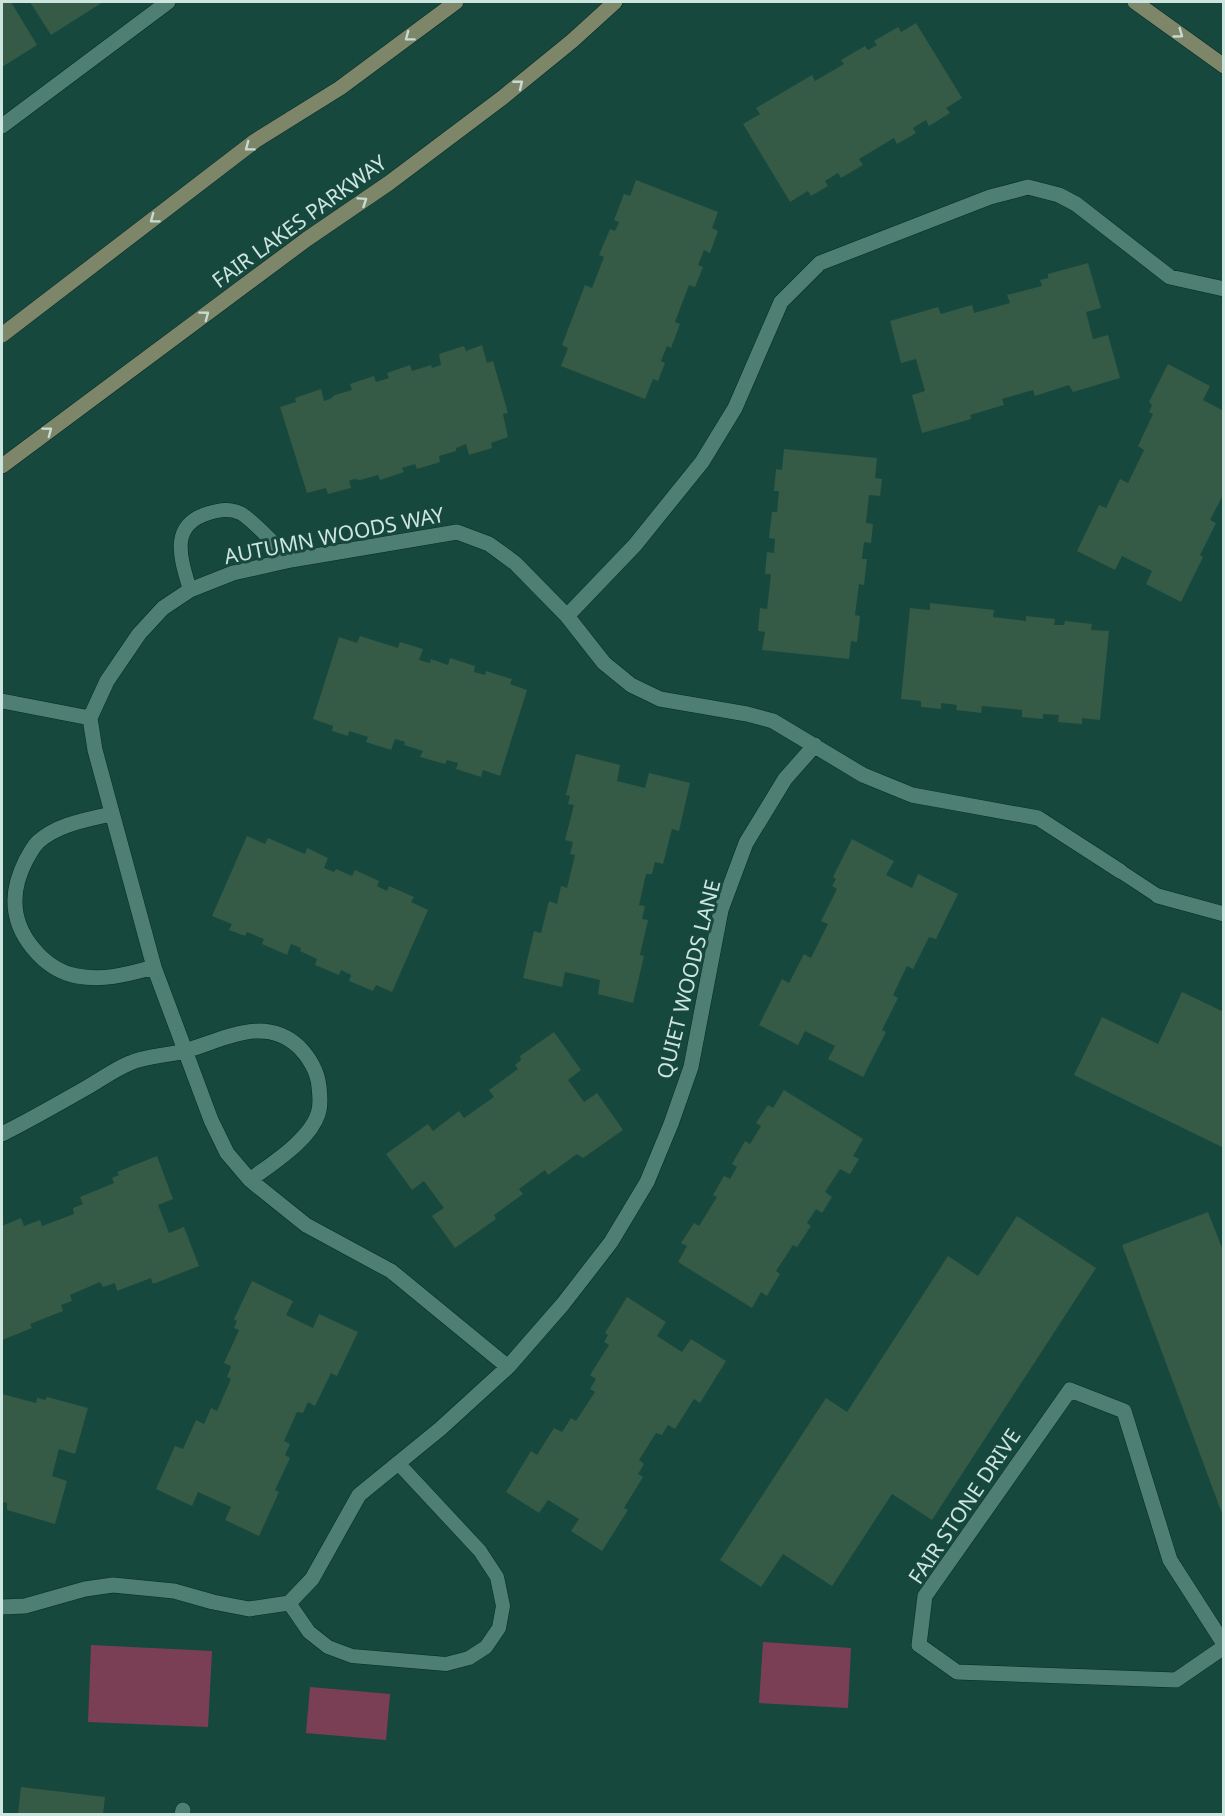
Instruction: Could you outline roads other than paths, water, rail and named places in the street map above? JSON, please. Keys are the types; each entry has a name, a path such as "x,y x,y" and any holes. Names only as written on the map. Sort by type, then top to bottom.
{"main road":[{"path":"2,335 255,141 340,88 456,2"},
{"name":"FAIR LAKES PARKWAY","path":"2,466 307,239 388,183 502,98 572,41 615,2"},
{"path":"1135,2 1224,66"}],"street":[{"path":"2,126 168,2"},
{"path":"567,616 635,545 702,462 735,408 781,302 820,263 990,197 1028,187 1059,195 1076,204 1170,277 1224,289"},
{"name":"AUTUMN WOODS WAY","path":"90,718 107,681 139,634 164,608 190,590 233,573 291,560 457,532 489,544 515,563 567,616 604,663 631,685 660,699 747,714 773,721 863,775 912,795 1038,818 1120,871"},
{"path":"2,701 90,718 95,750 111,814 154,968 211,1120 227,1153 250,1180 306,1225 391,1271 508,1367"},
{"name":"QUIET WOODS LANE","path":"289,1603 312,1579 359,1495 440,1429 508,1367 563,1304 611,1242 646,1182 671,1124 691,1067 721,910 746,843 785,779 815,745"},
{"path":"111,814 72,823 52,831 36,843 20,872 14,900 21,930 34,951 57,969 76,976 114,978 154,968"},
{"name":"AUTUMN WOODS WAY","path":"1158,896 1224,914"},
{"path":"2,1134 130,1062 186,1050 230,1035 258,1030 283,1034 306,1054 313,1066 319,1082 318,1115 307,1132 287,1152 250,1180"},
{"name":"FAIR STONE DRIVE","path":"1070,1390 1124,1411 1170,1560 1224,1646 1176,1680 957,1672 919,1645 925,1596 1070,1390"},
{"path":"2,1607 26,1606 85,1589 113,1585 174,1591 249,1609 289,1603"}],"lane":[{"path":"190,590 180,546 184,528 200,515 223,509 242,513 291,560"},
{"name":"AUTUMN WOODS WAY","path":"1120,871 1158,896"},
{"path":"289,1603 309,1632 328,1647 352,1656 446,1664 469,1658 486,1647 499,1628 503,1606 497,1577 480,1551 398,1463"}]}
